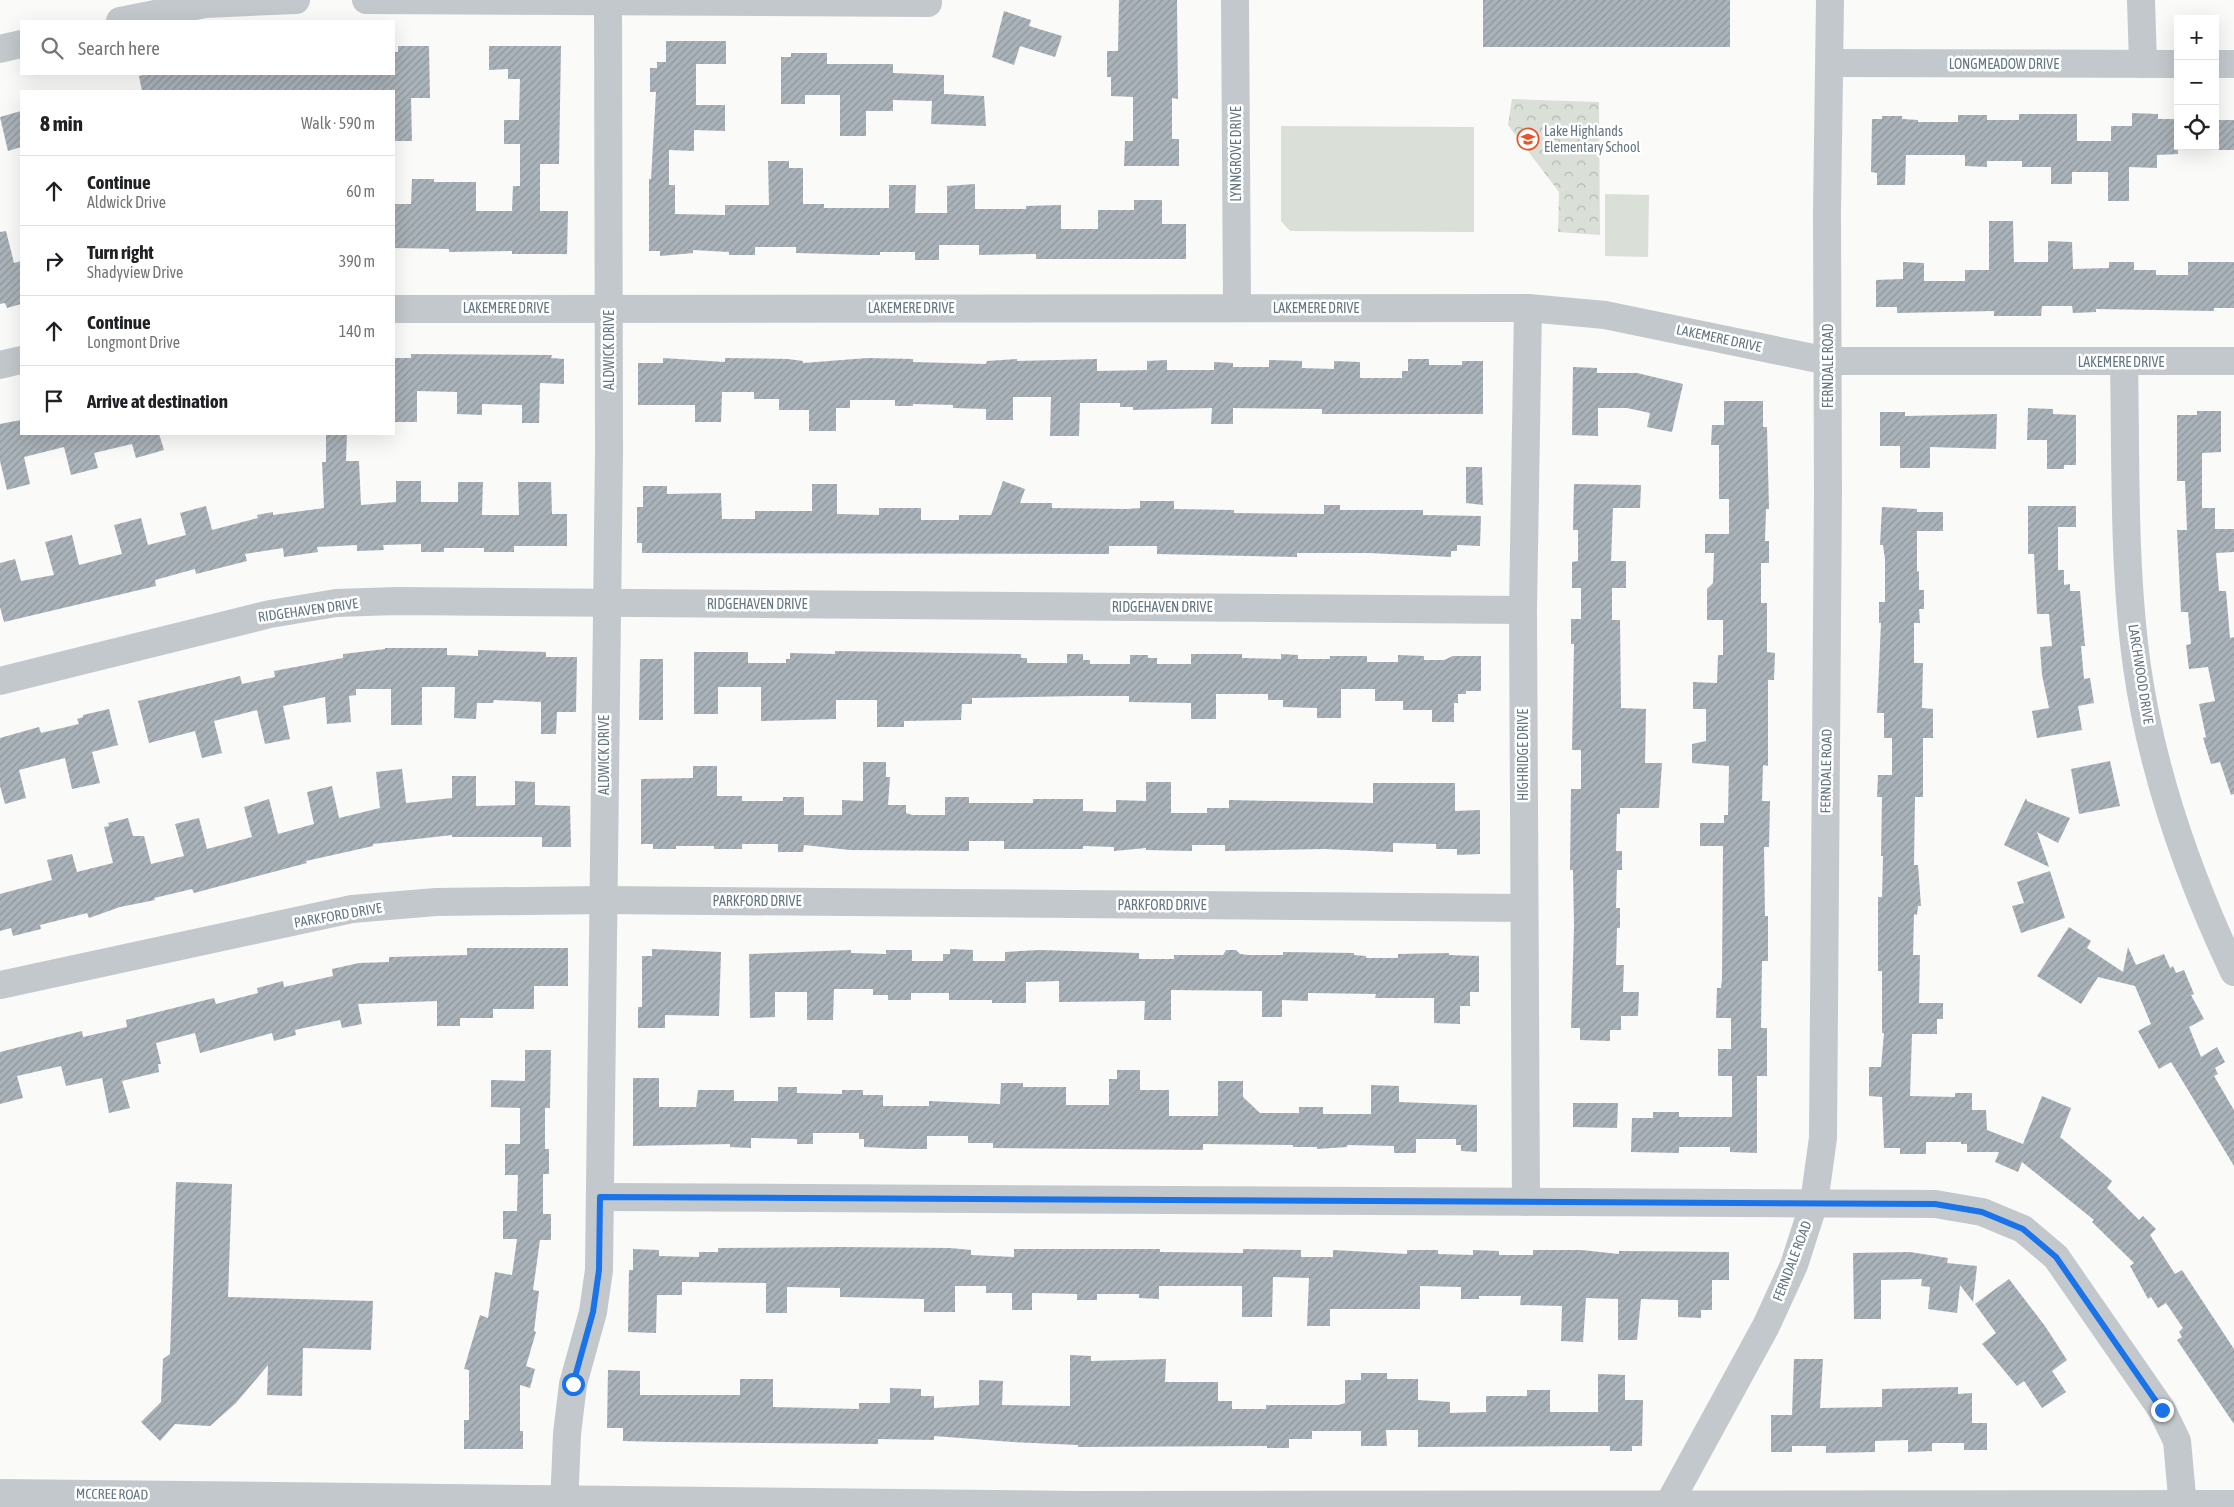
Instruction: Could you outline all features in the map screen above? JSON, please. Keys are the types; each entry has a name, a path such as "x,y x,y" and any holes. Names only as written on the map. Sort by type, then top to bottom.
{"street":[{"path":"125,20 205,4 296,0"},
{"path":"366,0 928,1"},
{"name":"ALDWICK DRIVE","path":"564,1503 567,1434 573,1384 593,1312 599,1270 609,308 608,0"},
{"name":"LYNNGROVE DRIVE","path":"1235,0 1237,308"},
{"name":"FERNDALE ROAD","path":"1668,1506 1766,1326 1794,1265 1814,1203 1823,1138 1828,361 1827,213 1830,0"},
{"path":"2142,0 2143,64"},
{"path":"0,49 20,44"},
{"name":"LONGMEADOW DRIVE","path":"1830,63 2174,64"},
{"path":"2219,64 2234,64"},
{"name":"LAKEMERE DRIVE","path":"395,308 1528,308 1604,315 1828,361 2234,362"},
{"name":"HIGHRIDGE DRIVE","path":"1526,1202 1523,908 1523,610 1528,308"},
{"path":"0,365 20,360"},
{"name":"LARCHWOOD DRIVE","path":"2124,362 2128,570 2138,668 2155,752 2177,828 2214,930 2234,972"},
{"name":"RIDGEHAVEN DRIVE","path":"0,681 270,614 336,603 397,601 1523,610"},
{"name":"PARKFORD DRIVE","path":"0,985 352,909 436,902 604,900 1523,908"},
{"path":"600,1197 1935,1204 1982,1212 2023,1229 2056,1257 2162,1410 2177,1441 2183,1506"},
{"name":"MCCREE ROAD","path":"0,1493 564,1503 1079,1506 2183,1506 2234,1504"}],"green space":[{"path":"1512,99 1599,102 1600,235 1558,232 1559,192 1508,125"},
{"path":"1281,126 1474,127 1474,232 1290,231 1281,221"},
{"path":"1605,194 1649,195 1648,257 1605,256"}],"building":[{"path":"1119,0 1177,0 1178,99 1172,98 1172,139 1179,139 1179,166 1124,166 1125,141 1133,141 1133,97 1111,96 1111,77 1107,77 1107,51 1118,51"},
{"path":"1483,0 1730,0 1730,47 1483,47"},
{"path":"1004,11 1031,20 1029,26 1062,36 1055,57 1020,46 1014,65 992,57"},
{"path":"666,41 726,41 726,64 696,64 696,105 725,105 725,131 694,130 694,151 669,150 669,185 675,185 675,214 725,215 725,205 769,205 768,161 789,161 789,168 803,168 803,204 824,204 824,208 889,208 889,185 916,185 915,213 947,213 947,186 975,184 975,209 1026,209 1026,206 1061,205 1061,229 1098,229 1098,210 1134,210 1134,200 1162,200 1162,224 1186,224 1186,259 1036,259 1036,254 979,255 979,245 939,245 939,260 915,260 915,252 880,252 880,255 796,253 796,247 755,247 755,255 729,255 729,252 693,250 693,253 660,256 660,251 649,251 649,179 651,179 656,92 650,92 650,68 657,68 657,62 666,62"},
{"path":"398,46 429,46 430,98 411,98 412,141 395,141 395,90 142,90 139,76 395,75 395,52 398,52"},
{"path":"489,46 561,46 559,164 540,164 540,211 568,211 567,254 512,254 512,251 449,252 449,249 395,248 395,204 411,204 412,179 434,179 434,182 476,182 476,211 512,211 513,186 520,186 520,144 504,144 504,120 519,120 520,79 508,79 508,69 489,70"},
{"path":"791,53 827,53 827,64 893,64 893,73 944,75 944,94 984,96 986,126 931,124 932,101 893,100 893,111 866,111 866,136 840,136 840,95 805,95 805,104 781,104 781,57 791,57"},
{"path":"20,111 20,147 8,151 0,117"},
{"path":"2132,113 2158,114 2158,119 2174,119 2174,150 2178,150 2178,154 2157,155 2157,168 2129,167 2129,201 2108,201 2108,172 2072,172 2072,184 2051,184 2051,167 2022,167 2022,161 1987,161 1987,167 1965,166 1965,155 1906,155 1905,185 1877,185 1877,173 1871,172 1872,119 1882,119 1882,116 1902,116 1902,119 1918,120 1918,122 1958,122 1958,115 1987,115 1987,120 2019,120 2019,114 2077,114 2077,141 2111,141 2111,126 2132,126"},
{"path":"2219,120 2234,120 2234,150 2219,150"},
{"path":"1989,221 2013,221 2014,262 2048,262 2048,241 2072,242 2073,269 2109,268 2109,262 2134,262 2134,270 2156,270 2156,275 2188,275 2188,262 2234,262 2234,308 2214,308 2214,311 2096,309 2096,312 2073,313 2072,306 2042,306 2041,316 1994,316 1994,311 1897,313 1897,307 1876,307 1876,280 1903,279 1903,262 1924,263 1924,281 1965,281 1965,270 1989,270"},
{"path":"6,231 14,263 20,261 20,304 7,308 5,303 0,304 0,232"},
{"path":"411,354 552,355 551,358 564,359 564,384 540,383 539,423 522,423 522,405 482,404 482,415 457,414 457,392 417,391 417,422 395,422 395,358 411,358"},
{"path":"663,358 725,362 725,358 788,359 803,361 803,363 868,358 913,359 913,362 986,364 987,361 1017,359 1017,361 1097,359 1097,371 1147,370 1147,361 1167,360 1167,370 1214,370 1214,362 1233,363 1233,367 1269,367 1269,360 1302,361 1302,368 1334,369 1334,361 1360,362 1360,378 1402,378 1402,371 1408,371 1408,359 1429,359 1429,365 1462,365 1462,361 1483,361 1483,414 1322,414 1322,409 1233,408 1233,424 1211,424 1212,408 1133,410 1133,407 1120,407 1120,403 1080,403 1079,436 1050,436 1051,397 1013,397 1013,420 986,420 986,409 953,408 953,405 913,404 913,406 895,406 895,400 850,400 850,408 836,408 836,431 809,431 809,410 779,410 779,399 754,399 754,392 722,392 721,422 695,422 695,405 638,405 638,363 663,363"},
{"path":"1573,367 1597,368 1597,373 1637,373 1683,384 1672,432 1647,427 1650,413 1627,408 1598,408 1598,436 1572,435"},
{"path":"1724,401 1763,401 1763,427 1767,427 1769,509 1766,509 1765,541 1769,541 1769,563 1761,563 1761,603 1767,603 1767,652 1775,653 1774,680 1768,680 1768,766 1763,765 1762,801 1770,801 1769,847 1764,847 1765,916 1768,916 1768,961 1762,961 1761,1028 1767,1028 1767,1076 1757,1076 1757,1153 1730,1152 1730,1147 1679,1147 1679,1153 1631,1152 1632,1118 1653,1118 1653,1112 1679,1112 1679,1117 1732,1117 1732,1076 1718,1076 1718,1049 1731,1049 1731,1018 1716,1018 1717,988 1721,988 1722,978 1723,846 1700,846 1700,823 1724,823 1724,815 1728,815 1729,766 1692,763 1692,744 1706,741 1706,709 1693,709 1693,682 1717,683 1718,655 1723,655 1723,620 1707,620 1707,589 1713,583 1714,553 1705,553 1705,534 1729,534 1729,499 1719,499 1719,445 1711,445 1712,425 1724,425"},
{"path":"2028,408 2053,409 2053,414 2076,415 2076,465 2064,465 2064,469 2047,469 2047,440 2027,440"},
{"path":"2197,411 2221,411 2221,452 2202,453 2202,508 2215,508 2215,529 2234,529 2234,552 2216,553 2219,591 2226,591 2230,638 2234,637 2234,794 2231,795 2220,762 2211,764 2203,738 2206,737 2199,704 2215,701 2208,667 2189,669 2186,645 2191,644 2188,612 2181,612 2177,530 2187,530 2185,481 2177,481 2177,415 2197,415"},
{"path":"1880,412 1905,412 1905,416 1997,414 1996,449 1930,447 1930,468 1900,468 1900,446 1880,446"},
{"path":"20,420 20,435 159,435 164,450 136,458 132,444 94,453 98,468 71,475 64,447 24,457 30,484 7,490 0,461 0,424"},
{"path":"326,435 347,435 346,461 359,461 361,505 396,502 396,481 421,481 421,502 458,502 458,482 483,482 482,515 519,515 518,482 551,482 552,514 567,514 567,546 514,546 514,552 484,552 484,548 444,548 444,552 421,552 421,544 383,545 384,550 357,551 357,545 317,547 318,552 284,557 283,548 245,554 247,561 196,574 195,569 155,580 156,586 4,622 0,607 0,563 15,559 21,581 54,575 45,542 72,535 79,565 122,554 114,525 141,518 148,545 186,535 180,513 206,506 212,530 258,518 257,515 273,512 273,515 324,508 322,462 326,462"},
{"path":"1466,467 1482,467 1483,505 1466,503"},
{"path":"1003,481 1025,489 1020,503 1052,503 1052,508 1127,509 1140,508 1140,501 1174,501 1174,509 1234,510 1234,513 1324,514 1324,505 1340,505 1340,510 1423,510 1423,515 1481,516 1480,546 1457,545 1457,551 1451,551 1451,557 1369,553 1297,553 1297,557 1157,554 1157,546 1109,546 1109,554 642,553 642,543 637,543 637,507 643,507 643,486 667,486 667,494 721,493 722,519 755,519 755,511 812,511 812,484 837,484 837,514 879,515 879,508 921,508 921,520 959,520 959,515 991,515"},
{"path":"1574,484 1641,485 1640,508 1613,508 1611,561 1626,561 1626,588 1612,588 1612,620 1620,620 1621,708 1646,709 1645,763 1662,763 1659,808 1620,808 1620,814 1617,814 1616,851 1622,851 1622,870 1617,870 1616,908 1620,908 1620,928 1617,928 1616,965 1624,965 1623,992 1639,992 1638,1016 1621,1016 1621,1030 1610,1030 1610,1041 1580,1040 1580,1028 1571,1028 1574,927 1573,870 1570,870 1571,789 1581,789 1581,750 1572,750 1574,644 1571,644 1571,619 1581,619 1581,588 1572,588 1572,562 1578,561 1578,530 1573,530"},
{"path":"2028,506 2076,506 2076,527 2058,527 2058,570 2064,570 2064,585 2070,584 2070,591 2080,591 2085,646 2081,646 2084,679 2090,678 2094,703 2078,706 2082,730 2037,738 2032,711 2049,708 2042,675 2040,647 2052,646 2049,614 2037,614 2034,554 2028,554"},
{"path":"1882,507 1917,509 1917,512 1943,512 1943,531 1917,531 1917,572 1919,571 1919,590 1924,590 1924,609 1919,609 1920,623 1914,623 1914,663 1923,663 1922,708 1933,709 1933,738 1923,738 1923,797 1915,797 1914,865 1918,865 1921,906 1918,906 1917,915 1914,914 1913,955 1920,955 1919,1003 1943,1003 1943,1019 1937,1019 1937,1034 1912,1034 1910,1096 1955,1097 1955,1093 1972,1093 1972,1110 1986,1110 1987,1130 2023,1144 2042,1096 2071,1108 2060,1137 2112,1181 2107,1188 2139,1220 2143,1216 2156,1229 2150,1235 2175,1274 2182,1270 2234,1349 2234,1424 2177,1340 2182,1337 2179,1332 2183,1328 2166,1303 2158,1308 2151,1297 2148,1299 2130,1266 2134,1263 2092,1222 2094,1220 2022,1162 2018,1172 1995,1162 1999,1152 1967,1152 1967,1144 1961,1144 1961,1142 1926,1142 1926,1154 1900,1154 1900,1148 1884,1148 1882,1097 1869,1096 1869,1067 1881,1067 1884,1033 1882,1033 1882,971 1878,971 1878,897 1882,897 1883,856 1881,856 1882,797 1877,797 1878,775 1892,775 1892,738 1884,738 1884,713 1877,713 1881,623 1879,623 1879,602 1885,602 1885,559 1883,545 1880,545"},
{"path":"385,648 447,648 447,655 478,656 478,650 546,652 546,657 577,657 576,712 557,712 556,734 541,734 541,702 494,700 493,703 477,703 476,719 454,718 455,687 422,687 422,725 391,725 391,689 356,689 356,695 349,696 351,722 327,724 325,697 283,706 290,739 265,744 257,710 214,721 222,753 202,758 195,731 149,743 138,701 240,676 242,684 275,677 274,671 343,658 343,654"},
{"path":"835,651 1021,654 1021,658 1027,658 1027,663 1067,663 1067,654 1083,654 1083,660 1090,660 1090,664 1130,664 1130,655 1148,655 1148,658 1157,658 1157,664 1191,664 1191,654 1242,654 1242,658 1281,659 1281,654 1298,655 1298,659 1330,659 1330,656 1367,656 1367,662 1398,662 1398,655 1424,656 1424,660 1444,660 1453,656 1481,656 1481,691 1466,691 1466,694 1458,694 1458,703 1454,703 1454,722 1432,722 1432,710 1403,710 1403,701 1375,701 1375,689 1341,689 1341,718 1317,718 1317,708 1283,707 1283,700 1268,700 1268,694 1216,694 1216,719 1191,719 1191,703 1129,702 1129,696 1081,696 972,698 972,704 962,704 961,720 904,721 904,727 877,727 877,700 836,700 836,719 761,721 761,687 718,687 718,714 694,714 694,652 748,652 748,663 786,663 786,659 790,659 790,653 835,654"},
{"path":"640,659 663,659 663,720 639,720"},
{"path":"109,709 118,745 92,752 100,783 72,789 65,758 19,770 26,798 5,804 0,786 0,738 39,727 41,733 79,724 77,719 83,717 83,715"},
{"path":"2110,761 2120,806 2079,814 2071,769"},
{"path":"863,762 886,762 886,777 890,777 888,805 906,805 906,813 912,815 945,815 945,797 969,797 969,803 1033,803 1033,799 1083,799 1083,811 1116,812 1116,800 1146,801 1146,782 1171,782 1171,813 1207,813 1207,808 1229,808 1229,800 1373,803 1373,783 1455,783 1455,811 1480,810 1480,854 1457,855 1457,849 1436,849 1436,844 1393,843 1393,852 1325,849 1225,851 1225,845 1192,845 1192,851 1146,850 1146,848 1114,851 1114,847 1083,846 1083,849 1004,849 1004,841 969,841 969,851 850,850 804,845 803,852 778,852 778,844 742,844 742,849 714,849 714,846 676,846 676,849 653,849 653,844 641,844 641,779 693,778 693,766 717,766 717,796 742,796 742,801 783,801 783,797 804,797 804,815 842,815 842,800 863,801"},
{"path":"402,769 406,803 452,798 452,776 476,776 476,806 515,805 515,781 535,782 535,805 570,806 571,847 542,847 542,837 452,837 452,835 373,844 373,846 306,861 307,863 194,893 192,889 154,898 155,900 120,907 89,918 87,913 40,925 41,929 13,936 11,928 0,931 0,894 52,880 47,860 72,854 77,872 113,863 104,827 109,826 108,823 128,818 133,836 144,836 151,864 184,856 175,824 199,818 207,849 252,837 244,807 269,799 278,834 314,824 307,792 332,786 339,818 380,808 376,772"},
{"path":"2026,798 2027,801 2070,818 2058,843 2037,832 2049,867 2004,845"},
{"path":"2050,871 2065,918 2021,933 2012,906 2024,903 2017,882"},
{"path":"2069,927 2091,941 2087,948 2123,972 2128,947 2136,965 2164,954 2170,968 2173,966 2176,973 2184,970 2194,994 2191,995 2204,1019 2189,1027 2201,1057 2217,1047 2225,1062 2215,1068 2218,1074 2214,1076 2234,1110 2234,1166 2171,1062 2159,1069 2138,1031 2151,1024 2135,986 2098,977 2081,1004 2037,976"},
{"path":"467,948 568,948 568,986 534,986 534,1009 493,1009 493,1018 460,1018 460,1026 437,1026 437,1001 358,1004 362,1024 342,1028 340,1020 295,1030 296,1035 274,1041 272,1033 200,1053 195,1033 156,1043 161,1064 158,1064 159,1072 122,1081 130,1108 109,1113 102,1078 66,1086 61,1066 17,1076 23,1098 0,1104 0,1052 82,1031 83,1037 127,1027 126,1020 214,998 216,1004 258,993 257,988 283,981 284,987 333,976 332,969 359,963 389,962 389,957 467,955"},
{"path":"652,949 721,952 719,1016 665,1015 665,1028 638,1028 638,1007 642,1007 642,956 652,956"},
{"path":"950,949 973,950 973,961 1005,961 1005,952 1040,950 1139,953 1139,959 1174,959 1174,955 1223,955 1226,950 1236,950 1240,954 1249,955 1283,955 1283,952 1354,953 1354,955 1366,956 1366,958 1398,958 1398,954 1449,953 1449,955 1479,956 1479,992 1470,992 1470,1006 1460,1006 1460,1024 1434,1023 1434,998 1375,998 1376,994 1308,993 1308,1001 1282,1000 1282,1017 1262,1017 1262,991 1171,990 1171,1020 1144,1020 1145,1001 1059,1002 1059,981 1026,982 1026,1003 992,1003 992,1000 949,1000 949,993 911,993 911,1000 888,1000 888,995 873,995 873,989 834,989 833,1020 807,1020 807,992 775,992 775,1017 750,1018 749,954 851,950 851,953 886,954 886,950 912,950 912,961 943,961 943,954 950,954"},
{"path":"525,1050 551,1050 550,1108 545,1108 545,1149 549,1149 549,1174 543,1174 543,1214 551,1214 551,1240 540,1240 533,1290 539,1291 534,1331 536,1332 526,1366 535,1369 530,1388 520,1385 520,1431 523,1431 523,1449 464,1449 464,1420 469,1420 469,1370 464,1369 480,1315 488,1318 495,1272 512,1275 517,1239 503,1239 503,1211 517,1211 518,1175 505,1175 505,1144 520,1144 520,1108 491,1107 491,1080 525,1081"},
{"path":"1117,1070 1140,1070 1140,1090 1169,1090 1169,1116 1218,1116 1218,1081 1243,1081 1243,1097 1260,1113 1299,1113 1299,1107 1323,1107 1323,1114 1371,1114 1371,1085 1399,1086 1399,1102 1477,1105 1477,1152 1461,1151 1461,1145 1456,1145 1456,1139 1416,1139 1416,1153 1394,1153 1394,1146 1347,1145 1347,1147 1317,1149 1317,1147 1293,1147 1293,1145 1203,1144 1203,1150 993,1148 993,1143 968,1143 968,1136 927,1136 927,1149 908,1149 864,1147 864,1139 859,1139 859,1133 813,1133 813,1144 797,1144 797,1139 751,1138 751,1148 730,1147 730,1144 633,1146 633,1078 659,1078 659,1107 696,1107 698,1090 734,1090 734,1101 778,1101 778,1087 797,1087 797,1093 842,1094 842,1090 863,1090 863,1095 883,1095 883,1106 929,1106 929,1101 1000,1104 1001,1083 1023,1083 1023,1087 1066,1087 1066,1105 1109,1105 1109,1079 1117,1079"},
{"path":"1573,1103 1618,1103 1617,1128 1573,1127"},
{"path":"176,1182 232,1184 228,1297 373,1301 371,1350 303,1348 302,1396 267,1395 268,1365 236,1403 210,1426 175,1424 160,1441 141,1422 161,1402 163,1359 170,1354"},
{"path":"718,1248 950,1248 971,1250 971,1255 1014,1257 1014,1249 1160,1249 1160,1252 1243,1253 1243,1249 1301,1250 1301,1257 1333,1257 1333,1250 1407,1254 1407,1250 1438,1250 1438,1254 1473,1255 1473,1250 1499,1251 1499,1255 1533,1255 1533,1250 1581,1250 1619,1254 1619,1251 1729,1252 1729,1280 1712,1280 1712,1310 1701,1310 1701,1318 1678,1317 1678,1300 1641,1299 1637,1340 1618,1340 1618,1299 1586,1298 1583,1342 1561,1341 1562,1306 1520,1305 1521,1296 1479,1296 1479,1299 1461,1299 1461,1287 1420,1286 1420,1309 1330,1309 1330,1326 1307,1326 1309,1278 1273,1277 1272,1317 1242,1317 1242,1286 1159,1286 1159,1299 1139,1298 1139,1294 1097,1294 1097,1300 1077,1300 1077,1294 1032,1293 1032,1310 1012,1310 1012,1293 986,1293 986,1286 955,1286 955,1312 924,1312 924,1299 840,1297 840,1288 787,1287 787,1313 766,1313 766,1283 682,1282 682,1295 657,1295 656,1333 628,1332 629,1270 633,1270 633,1249 659,1250 659,1256 699,1257 699,1252 718,1252"},
{"path":"1910,1252 1948,1258 1947,1263 1977,1266 1973,1302 1960,1285 1957,1313 1928,1309 1930,1287 1921,1286 1922,1279 1881,1280 1881,1319 1854,1319 1853,1253"},
{"path":"2009,1279 2045,1326 2067,1360 2052,1371 2066,1392 2042,1408 2024,1381 2017,1386 1982,1344 1996,1333 1975,1304"},
{"path":"1070,1355 1091,1356 1091,1361 1166,1359 1165,1382 1218,1382 1218,1401 1232,1401 1232,1409 1266,1409 1266,1405 1339,1405 1345,1403 1345,1380 1361,1380 1361,1373 1387,1373 1387,1379 1418,1379 1418,1400 1450,1402 1450,1413 1486,1412 1486,1396 1527,1396 1527,1390 1550,1390 1550,1412 1598,1412 1598,1374 1625,1375 1625,1400 1643,1400 1642,1446 1632,1446 1632,1451 1610,1451 1610,1446 1418,1447 1418,1430 1386,1430 1387,1446 1361,1446 1361,1431 1312,1431 1312,1439 1289,1439 1289,1448 1267,1448 1267,1446 1078,1447 1078,1445 934,1436 934,1440 878,1439 878,1444 664,1442 623,1441 623,1428 607,1428 608,1370 640,1371 640,1395 740,1395 740,1379 773,1379 773,1407 859,1409 859,1403 890,1403 890,1388 921,1389 921,1396 934,1396 934,1408 979,1405 979,1380 1003,1381 1002,1405 1070,1406"},
{"path":"1794,1359 1823,1359 1820,1408 1882,1407 1882,1389 1958,1387 1958,1394 1972,1393 1972,1423 1987,1423 1987,1450 1964,1450 1964,1443 1932,1443 1932,1451 1908,1452 1908,1440 1875,1441 1875,1452 1826,1453 1826,1446 1792,1446 1792,1452 1771,1452 1771,1415 1792,1415"}],"place":[{"name":"Lake Highlands Elementary School","path":"1528,139"}],"route":[{"path":"573,1384 593,1312 599,1270 600,1197 1935,1204 1982,1212 2023,1229 2056,1257 2162,1410"}]}
